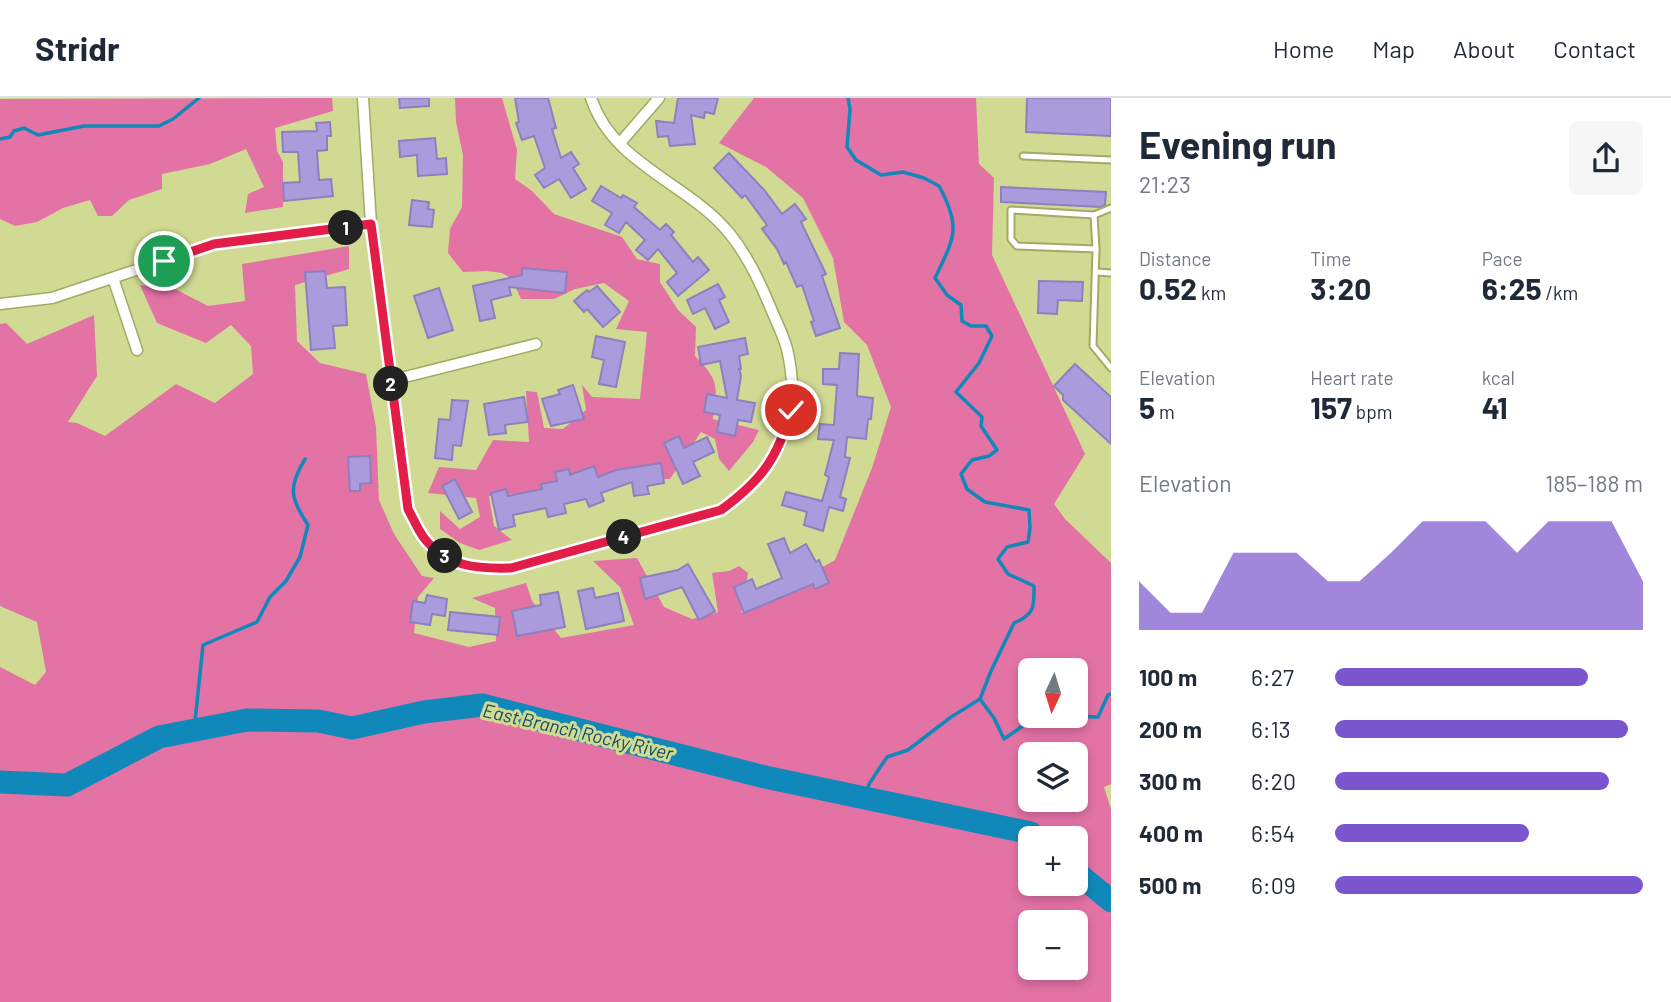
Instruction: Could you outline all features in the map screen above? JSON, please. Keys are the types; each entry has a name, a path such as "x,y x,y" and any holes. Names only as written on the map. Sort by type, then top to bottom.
{"street":[{"path":"363,98 371,224 408,509 425,539 449,560 479,569 511,568 721,510 745,493 764,473 784,436 791,410 792,380 787,348 757,276 730,234 695,201 639,164 597,115 591,98"},
{"path":"620,143 659,98"},
{"path":"0,304 52,299 214,244 371,224"},
{"path":"113,278 137,350"},
{"path":"391,378 405,377 536,344"}],"lane":[{"path":"1023,156 1111,160"},
{"path":"1096,250 1017,246 1011,239 1011,210 1094,215 1111,208"},
{"path":"1094,215 1097,272 1093,346 1111,368"},
{"path":"1097,272 1111,273"}],"shaded area":[{"path":"332,98 333,111 275,128 277,151 283,162 283,207 245,213 248,194 264,187 246,149 210,164 162,174 162,189 129,200 112,216 98,216 90,200 63,208 37,222 15,226 0,219 0,99"},
{"path":"455,98 502,98 517,150 515,179 532,191 554,214 622,237 637,259 660,264 660,282 678,310 696,327 695,356 715,384 713,419 759,430 753,442 729,471 719,459 715,439 701,432 670,479 626,479 489,496 494,526 512,540 479,550 460,543 440,529 440,511 460,529 480,517 476,498 428,493 439,467 476,470 493,440 529,442 526,391 537,392 544,428 563,429 586,410 582,385 592,397 640,399 647,332 616,329 629,301 604,283 575,289 554,299 521,299 512,279 502,273 463,272 448,253 450,229 462,207 463,155 456,122"},
{"path":"754,98 976,98 979,164 994,178 992,255 1085,454 1054,504 1065,519 1111,563 1111,784 1104,787 1111,809 1111,1002 0,1002 0,667 35,685 46,672 37,622 0,606 0,324 6,323 27,344 94,315 97,376 68,422 77,423 105,436 176,384 215,403 253,374 251,346 231,325 206,343 157,323 140,285 175,289 208,306 245,301 242,264 349,246 349,269 295,285 297,341 320,363 366,374 376,427 379,500 394,534 422,576 434,578 418,597 414,633 469,647 496,641 495,608 472,598 526,583 532,601 561,638 634,625 620,587 593,561 637,558 664,607 692,619 718,612 712,573 729,571 739,566 748,573 741,613 835,560 872,468 891,407 867,345 844,322 833,258 803,198 766,167 719,143"}],"building":[{"path":"399,98 429,98 429,106 400,108"},
{"path":"515,98 548,98 556,128 552,129 561,158 571,152 579,164 573,168 586,189 571,198 559,179 544,188 535,175 545,168 534,136 522,140 516,123 519,122"},
{"path":"678,98 718,98 714,114 705,112 704,118 691,115 695,144 670,146 668,136 658,137 656,121 674,123"},
{"path":"1027,98 1111,98 1111,136 1026,132"},
{"path":"330,122 331,136 327,136 327,150 317,151 319,180 331,179 333,196 284,201 283,183 300,182 298,152 283,152 282,132 317,131 316,123"},
{"path":"435,138 437,159 446,158 447,174 418,176 417,155 400,157 399,141"},
{"path":"729,153 765,191 782,214 795,204 806,219 801,222 826,274 822,276 840,328 816,336 802,285 797,287 786,262 784,264 762,229 767,225 745,195 742,198 714,168"},
{"path":"601,186 621,198 623,195 637,203 634,207 660,230 666,224 674,232 671,235 693,262 698,257 709,270 678,296 667,282 677,273 658,249 648,260 636,250 645,240 626,222 619,233 605,225 612,213 592,201"},
{"path":"1001,187 1106,192 1105,205 1101,207 1001,202"},
{"path":"412,200 429,202 428,209 434,210 432,227 409,225"},
{"path":"522,268 567,272 565,293 509,287 511,295 491,300 495,318 480,321 473,286 522,275"},
{"path":"325,271 327,288 345,287 347,325 333,326 335,348 311,350 305,272"},
{"path":"1039,281 1083,282 1082,301 1058,300 1057,314 1038,313"},
{"path":"718,284 725,297 719,300 729,322 715,329 705,308 693,314 687,300"},
{"path":"597,286 620,312 603,327 587,309 584,312 574,301 587,290 589,292"},
{"path":"439,288 453,330 428,338 414,296"},
{"path":"596,336 625,342 616,387 599,384 604,360 592,357"},
{"path":"745,338 748,354 739,356 741,376 737,400 755,403 751,422 738,420 735,436 717,432 720,415 704,412 707,394 727,398 720,361 701,365 698,347"},
{"path":"840,353 859,354 857,396 873,398 871,419 868,419 866,439 847,437 845,457 850,458 840,497 846,499 843,511 829,507 823,531 804,525 807,512 782,505 786,492 822,501 829,477 825,475 834,440 818,439 820,424 834,425 837,385 823,384 823,369 839,369"},
{"path":"1075,364 1111,397 1111,444 1063,400 1063,395 1054,386"},
{"path":"573,385 584,419 551,426 542,399 560,394 558,390"},
{"path":"524,397 528,422 505,425 506,433 489,435 484,404"},
{"path":"452,400 468,401 461,446 453,445 452,460 435,458 439,419 450,420"},
{"path":"679,436 684,448 707,437 714,452 693,462 700,476 683,484 664,443"},
{"path":"370,456 371,483 360,484 360,491 350,491 348,457"},
{"path":"661,463 664,483 647,486 649,494 634,496 632,482 601,493 604,501 589,507 586,499 564,504 566,513 548,517 546,508 513,515 515,526 499,530 491,493 506,489 508,496 542,489 541,484 557,481 555,472 569,469 570,475 594,466 598,477 616,470"},
{"path":"455,479 472,512 459,519 442,486"},
{"path":"784,538 790,553 806,544 816,562 819,560 829,583 815,589 813,584 744,613 734,587 752,579 756,589 782,578 768,544"},
{"path":"688,564 715,611 699,620 682,587 645,599 640,578 678,570"},
{"path":"593,588 595,598 618,593 624,621 586,629 578,591"},
{"path":"558,592 565,627 517,636 512,611 541,605 540,595"},
{"path":"427,595 447,599 445,616 432,614 430,625 410,622 413,601 425,603"},
{"path":"450,612 500,617 498,635 448,630"}],"waterway":[{"path":"0,139 10,137 14,131 24,128 38,135 84,126 159,126 173,119 199,98"},
{"path":"848,98 850,109 847,147 856,160 881,175 903,172 939,186 951,212 953,233 935,278 947,295 961,305 962,321 971,326 986,326 992,336 979,363 956,392 982,417 981,426 997,450 989,456 972,460 961,474 967,489 985,502 1029,510 1028,542 1007,547 998,559 1008,574 1034,586 1034,599 1030,613 1014,623 980,699"},
{"path":"194,731 203,645 257,622 270,597 286,581 300,557 308,525 293,492 296,477 305,459"},
{"path":"865,798 869,784 887,757 908,750 980,699 994,718 1004,739 1024,725 1070,716 1098,717 1108,695 1111,694"},
{"name":"East Branch Rocky River","path":"0,782 67,785 159,737 247,720 318,721 352,728 424,712 482,705 765,777 1018,830"},
{"name":"East Branch Rocky River","path":"1088,882 1111,901"}],"route":[{"path":"164,261 214,244 371,224 408,509 425,539 449,560 479,569 511,568 721,510 745,493 764,473 784,436 791,410"}]}
